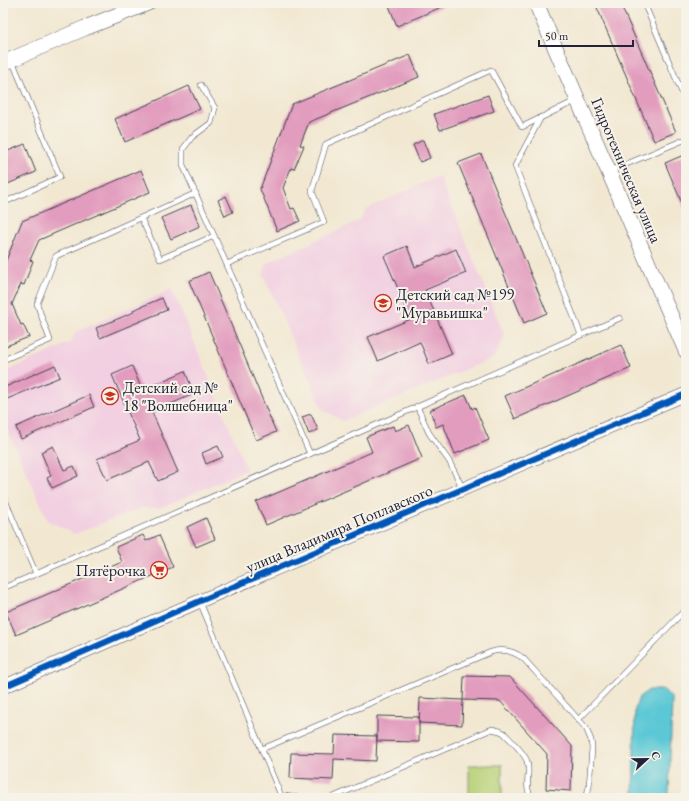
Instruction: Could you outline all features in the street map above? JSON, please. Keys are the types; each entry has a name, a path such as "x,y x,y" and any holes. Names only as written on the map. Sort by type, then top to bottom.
{"main road":[{"path":"8,61 148,3"},
{"name":"Гидротехническая улица","path":"536,3 686,351"}],"street":[{"name":"улица Владимира Поплавского","path":"3,687 200,601 686,394"}],"lane":[{"path":"644,3 686,102"},
{"path":"3,203 60,177 8,61"},
{"path":"227,264 324,222 312,191 326,144 492,70 522,127 578,100"},
{"path":"201,85 215,108 211,123 192,137 183,149 183,165 310,454"},
{"path":"541,117 515,166 581,335"},
{"path":"608,172 686,139"},
{"path":"3,360 50,340 37,304 56,256 196,193"},
{"path":"141,218 160,259 214,236"},
{"path":"3,588 620,318"},
{"path":"417,406 429,433 449,460 463,489"},
{"path":"3,495 36,574"},
{"path":"200,601 282,797 302,798"},
{"path":"578,720 686,609"},
{"path":"262,749 491,652 503,650 510,651 523,658 586,728 592,748 586,798"},
{"path":"331,798 492,729 500,730 504,733 525,758 528,767 528,790 532,798"}],"shaded area":[{"name":"Детский сад №199 \"Муравьишка\"","path":"439,176 503,331 504,338 493,358 343,421 322,409 263,274 267,263 360,220 366,209"},
{"name":"Детский сад № 18 \"Волшебница\"","path":"172,289 247,470 160,508 141,508 75,534 48,521 3,420 3,373 71,342 75,332"}],"green space":[{"path":"469,765 502,765 502,798 469,798"}],"water":[{"path":"649,690 664,690 672,699 669,798 633,798 635,709 639,697"}],"building":[{"path":"388,3 451,3 397,26"},
{"path":"595,3 620,3 676,132 654,141"},
{"path":"410,55 419,77 309,122 300,145 304,146 294,169 291,168 283,188 291,209 294,208 300,221 277,231 260,189 292,104"},
{"path":"189,86 200,109 125,142 115,119"},
{"path":"488,95 494,111 440,130 434,114"},
{"path":"423,140 430,158 420,162 413,145"},
{"path":"25,144 36,172 3,186 3,153"},
{"path":"481,154 547,313 524,323 458,163"},
{"path":"686,154 686,213 665,163"},
{"path":"141,170 150,192 39,240 30,260 33,261 24,285 21,284 12,304 21,325 23,324 29,337 6,346 3,340 3,268 22,221"},
{"path":"226,196 233,212 225,216 218,200"},
{"path":"191,205 200,226 171,239 161,218"},
{"path":"407,246 415,267 456,249 466,273 425,290 452,354 429,364 420,342 378,361 368,337 411,319 384,256"},
{"path":"209,272 276,432 256,440 189,281"},
{"path":"162,298 167,310 100,338 96,328"},
{"path":"621,345 631,368 515,419 505,396"},
{"path":"55,365 60,377 7,399 3,388"},
{"path":"132,366 142,390 185,371 194,394 152,412 178,472 158,481 149,462 107,480 97,459 140,440 112,375"},
{"path":"89,395 94,407 21,439 16,427"},
{"path":"466,395 472,409 475,407 489,440 455,454 443,424 436,427 430,410"},
{"path":"311,414 318,430 309,434 302,417"},
{"path":"409,425 422,458 266,525 256,502 372,452 366,437 393,426 395,431"},
{"path":"53,446 64,470 74,466 78,476 52,488 47,478 51,476 41,452"},
{"path":"218,446 223,457 206,464 202,453"},
{"path":"206,518 215,539 196,547 187,527"},
{"path":"143,535 146,541 159,535 173,567 16,635 6,612 122,562 116,547"},
{"path":"464,676 510,677 572,746 571,791 546,789 547,754 500,701 463,700"},
{"path":"420,698 463,700 462,725 419,723"},
{"path":"377,716 419,717 419,742 377,741"},
{"path":"335,735 377,736 376,761 334,759 333,780 290,778 291,753 334,754"}],"cycle path":[{"path":"3,687 200,601 686,394"}],"place":[{"name":"Детский сад №199 \"Муравьишка\"","path":"383,303"},
{"name":"Детский сад № 18 \"Волшебница\"","path":"110,396"},
{"name":"Пятёрочка","path":"159,570"}]}
